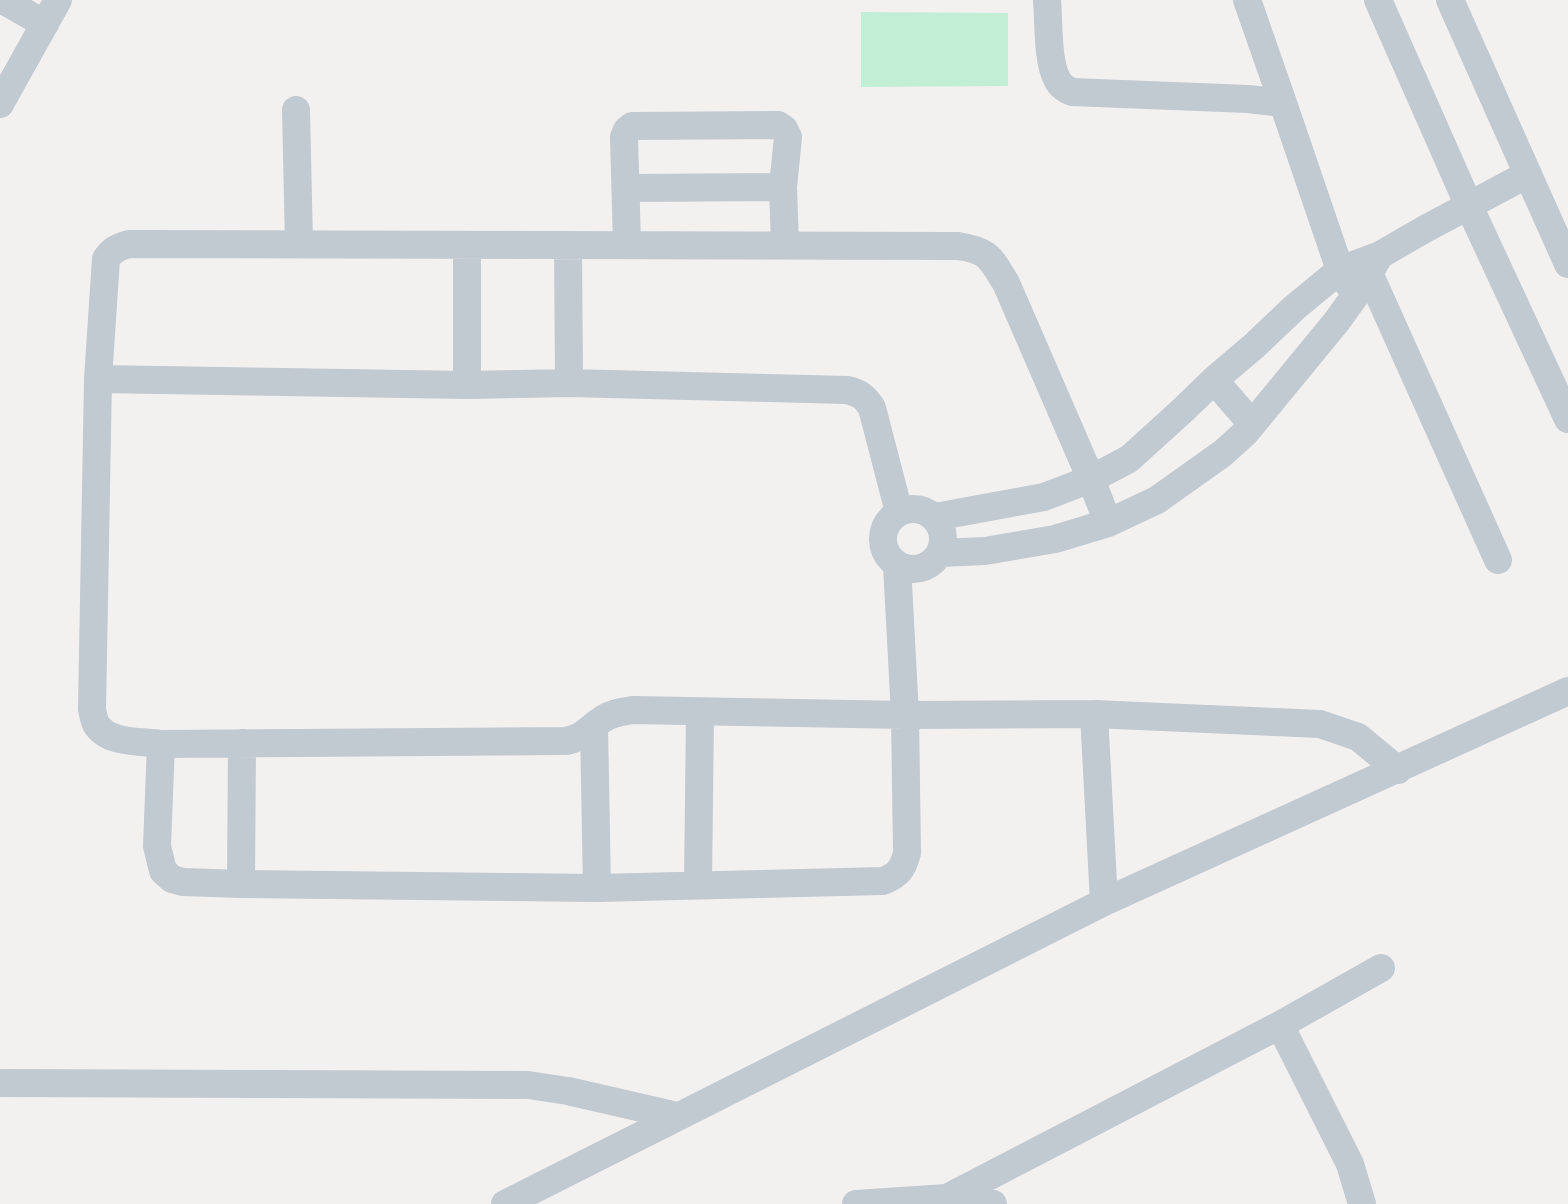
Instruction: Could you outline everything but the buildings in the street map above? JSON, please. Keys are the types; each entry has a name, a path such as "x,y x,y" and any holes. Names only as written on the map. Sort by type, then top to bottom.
{"street":[{"path":"3,0 45,24"},
{"path":"0,104 58,0"},
{"path":"1047,0 1052,66 1058,81 1072,92 1248,99 1283,103"},
{"path":"1247,0 1340,270 1355,296"},
{"path":"1378,0 1469,206 1568,419"},
{"path":"1450,0 1568,264"},
{"path":"296,110 299,244"},
{"path":"627,245 624,137 627,130 632,126 778,125 784,129 788,137 783,187 785,246"},
{"path":"935,517 1044,497 1091,479 1128,459 1294,308 1340,270 1375,264 1469,206 1528,174"},
{"path":"626,188 783,187"},
{"path":"1108,523 1091,479 1006,283 989,256 981,250 958,246 129,244 111,252 106,259 98,379 92,709 96,723 105,734 120,739 161,744 566,741 578,738 613,714 633,710 905,715 1094,714 1320,724 1358,737 1398,770"},
{"path":"467,245 467,385"},
{"path":"568,246 569,383"},
{"path":"941,553 985,551 1055,539 1108,523 1157,500 1223,453 1252,424 1337,321 1375,264"},
{"path":"1375,264 1498,560"},
{"path":"98,379 467,385 569,383 847,390 858,392 872,408 899,512"},
{"path":"1214,380 1252,424"},
{"path":"911,508 924,510 935,517 942,528 944,540 941,553 933,562 922,568 909,570 897,565 888,556 883,544 884,532 890,520 899,512 911,508"},
{"path":"161,744 157,846 163,871 172,879 183,882 597,888 883,881 893,877 904,866 907,852 905,715 897,565"},
{"path":"505,1204 1104,902 1568,692"},
{"path":"698,885 700,712"},
{"path":"1094,714 1104,902"},
{"path":"594,726 597,888"},
{"path":"241,884 242,744"},
{"path":"947,1198 1280,1025 1381,968"},
{"path":"1280,1025 1350,1164 1362,1204"},
{"path":"0,1083 528,1085 568,1090 677,1116"},
{"path":"856,1204 947,1198 994,1204"}],"green space":[{"path":"861,12 1008,13 1008,86 861,87"}]}
